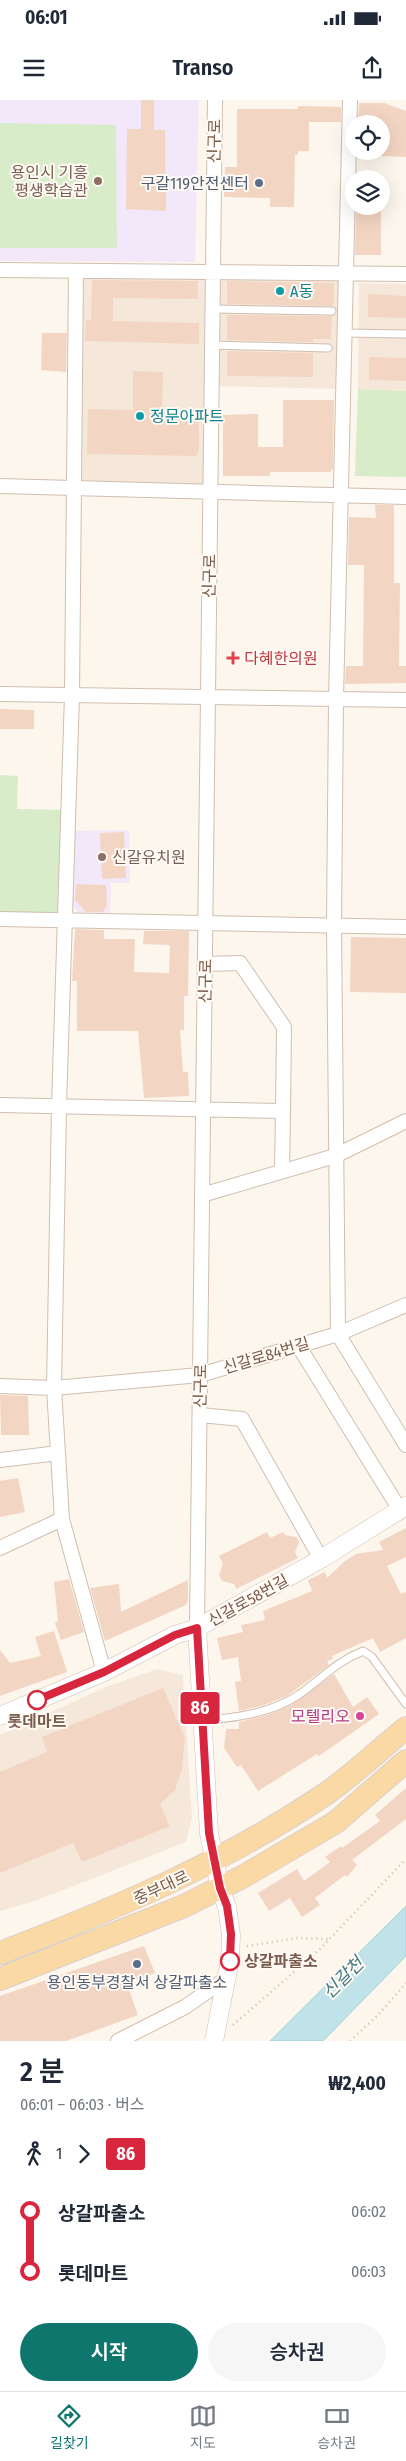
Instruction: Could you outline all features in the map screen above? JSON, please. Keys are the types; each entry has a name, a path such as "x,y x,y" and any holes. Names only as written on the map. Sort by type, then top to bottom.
{"main road":[{"name":"중부대로","path":"0,1953 104,1912 213,1862 328,1792 406,1728"},
{"name":"중부대로","path":"0,1978 184,1906 220,1888 336,1822 406,1761"}],"street":[{"name":"신구로","path":"214,2041 227,1978 230,1949 227,1906 213,1862 209,1833 197,1628 215,100"},
{"path":"350,100 336,699 334,925 338,1334 406,1445"},
{"path":"0,270 406,274"},
{"path":"76,271 72,695 59,1106 54,1388 62,1520 104,1672"},
{"path":"0,486 406,497"},
{"path":"0,694 406,700"},
{"path":"0,918 406,927"},
{"path":"205,964 240,963 284,1027 282,1171"},
{"path":"0,1105 283,1111"},
{"path":"202,1195 335,1156 406,1121"},
{"name":"신갈로84번길","path":"0,1386 54,1388 200,1374 338,1334 406,1305"},
{"path":"298,1345 403,1508"},
{"path":"200,1415 242,1419 321,1559"},
{"path":"0,1460 58,1453"},
{"name":"신갈로58번길","path":"0,1716 104,1672 175,1635 197,1628 321,1559 403,1508"},
{"path":"0,1548 62,1520"},
{"path":"118,2041 186,2007 227,1978"}],"lane":[{"path":"212,309 332,311"},
{"path":"344,333 406,334"},
{"path":"212,345 328,348"},
{"path":"201,1720 234,1718 268,1710 299,1694 339,1663 363,1650 372,1657 406,1704"}],"path":[{"path":"228,2030 329,1939 406,1859"},
{"path":"230,1949 276,1940 329,1939"},
{"path":"350,2041 377,2016 406,1983"}],"shaded area":[{"name":"용인시 기흥 평생학습관","path":"0,100 199,100 195,262 0,261"},
{"path":"76,271 346,273 343,389 211,386 210,493 73,489"},
{"path":"359,283 406,284 406,391 358,389"},
{"name":"신갈유치원","path":"129,830 130,883 111,883 110,913 78,912 73,905 75,831"},
{"path":"157,1669 183,1675 192,1818 186,1842 35,1901 0,1911 0,1735 106,1687"}],"green space":[{"path":"0,123 116,125 117,248 0,248"},
{"path":"358,389 406,391 406,477 355,476"},
{"path":"0,775 18,776 17,809 68,810 66,920 0,919"}],"water":[{"name":"신갈천","path":"406,1906 406,1956 323,2041 270,2041"}],"building":[{"path":"141,100 154,100 154,130 165,130 166,211 126,209 127,129 141,129"},
{"path":"359,103 384,103 406,111 406,157 390,156 390,115 358,115"},
{"path":"298,106 341,107 341,122 309,122 309,151 298,151 298,155 295,155 294,207 270,207 270,198 224,197 225,167 237,167 237,109 298,109"},
{"path":"356,215 381,215 381,255 355,255"},
{"path":"92,280 198,281 198,299 113,298 113,321 199,323 199,344 85,341 86,320 91,320"},
{"name":"A동","path":"227,281 334,283 334,302 332,306 227,304"},
{"path":"368,294 406,296 406,318 368,317"},
{"path":"227,315 332,316 331,339 313,339 313,342 227,340"},
{"path":"42,333 67,333 66,372 41,370"},
{"path":"227,351 313,353 313,377 227,376"},
{"path":"369,357 406,358 406,381 369,380"},
{"name":"정문아파트","path":"133,371 163,372 162,411 187,411 199,420 199,451 196,456 87,454 88,409 133,410"},
{"path":"283,400 334,400 333,468 330,472 270,472 270,476 223,476 223,415 258,414 258,447 283,447"},
{"path":"375,505 394,505 394,583 400,583 399,666 406,666 406,683 345,684 346,666 363,666 364,565 348,565 349,517 376,518"},
{"path":"0,709 34,710 34,729 0,729"},
{"path":"124,832 126,878 102,879 100,833"},
{"path":"76,884 106,885 107,907 105,907 104,912 86,912 75,900"},
{"path":"75,929 104,930 104,939 135,939 134,972 169,973 170,945 143,944 144,931 189,931 188,996 184,996 184,1030 180,1030 183,1072 188,1072 189,1096 144,1098 138,1031 77,1031 77,981 72,981"},
{"path":"351,937 406,938 406,993 350,992"},
{"path":"0,1395 28,1396 29,1435 1,1435"},
{"path":"18,1478 25,1512 0,1517 0,1481"},
{"path":"406,1528 406,1557 387,1566 401,1594 406,1592 406,1638 380,1652 373,1638 332,1656 333,1659 327,1661 329,1665 287,1696 264,1705 239,1711 235,1682 241,1681 238,1657 222,1660 217,1638 243,1632 241,1625 265,1620 263,1611 312,1591 308,1580 325,1572 327,1578 345,1561 356,1554 383,1550 379,1542"},
{"path":"267,1532 270,1538 283,1532 285,1535 296,1537 299,1542 295,1552 298,1558 236,1589 234,1584 222,1581 219,1575 223,1564 219,1556"},
{"path":"69,1579 84,1632 61,1640 55,1623 58,1621 54,1582"},
{"path":"188,1580 188,1600 186,1605 105,1641 90,1588 119,1584 121,1612"},
{"path":"54,1631 67,1672 0,1696 0,1650 10,1663 41,1656 35,1637"},
{"path":"334,1674 353,1707 367,1697 379,1714 319,1756 317,1754 258,1791 241,1765 237,1767 224,1748 226,1729 239,1729 239,1722 267,1715 291,1705"},
{"path":"163,1688 185,1738 182,1769 175,1790 160,1804 170,1826 82,1862 73,1843 0,1873 0,1772 47,1752 42,1737"},
{"path":"406,1788 406,1819 352,1860 357,1865 347,1877 345,1875 315,1898 320,1905 302,1917 290,1898 269,1911 258,1893 297,1869 304,1881 330,1862 325,1857 341,1846 342,1848 380,1821 375,1815"},
{"path":"144,1946 155,1973 127,1984 138,2015 66,2041 0,2041 0,1996"}],"bus line":[{"name":"86","path":"37,1700 104,1672 175,1635 197,1628 209,1833 213,1862 227,1906 231,1934 230,1961"}],"place":[{"name":"용인시 기흥 평생학습관","path":"98,181"},
{"name":"구갈119안전센터","path":"259,183"},
{"name":"A동","path":"280,291"},
{"name":"정문아파트","path":"140,416"},
{"name":"다혜한의원","path":"233,658"},
{"name":"신갈유치원","path":"102,857"},
{"name":"롯데마트","path":"37,1700"},
{"name":"모텔리오","path":"360,1716"},
{"name":"상갈파출소","path":"230,1961"},
{"name":"용인동부경찰서 상갈파출소","path":"137,1964"}]}
